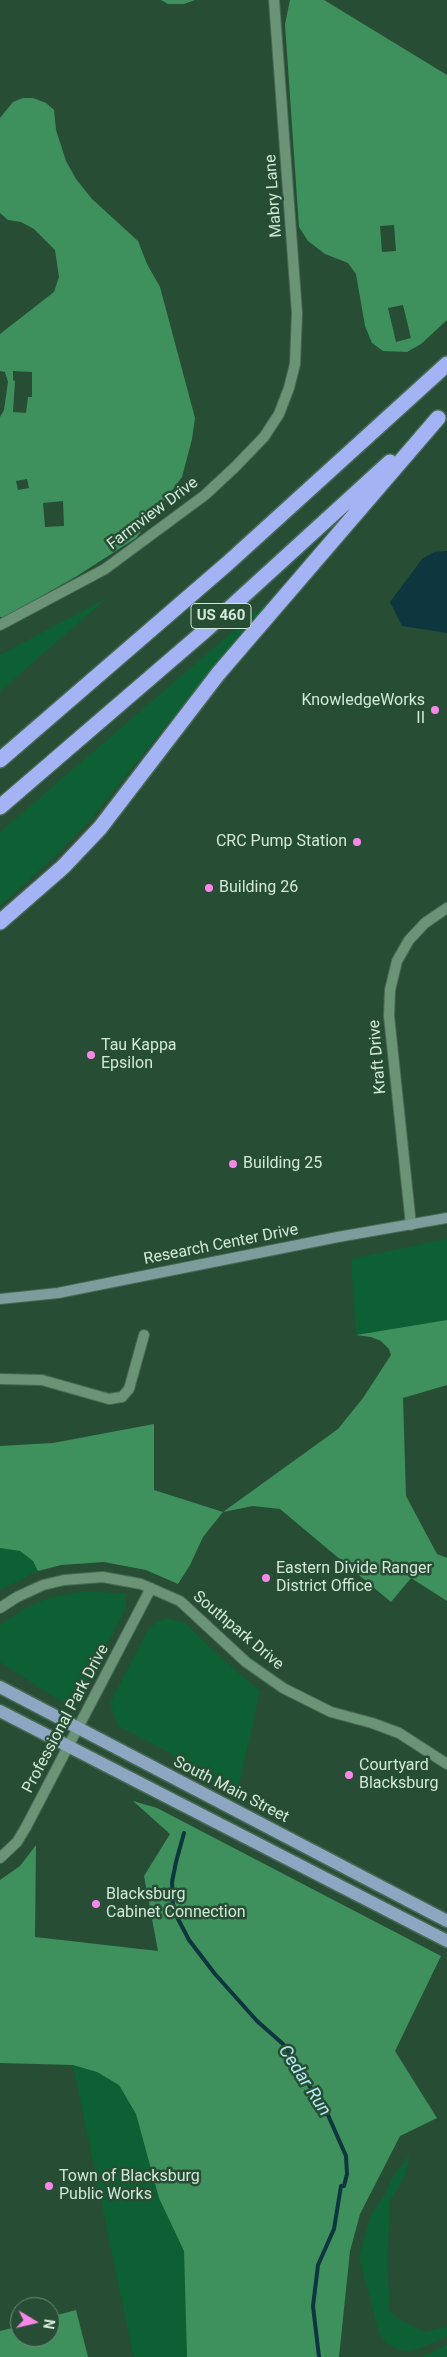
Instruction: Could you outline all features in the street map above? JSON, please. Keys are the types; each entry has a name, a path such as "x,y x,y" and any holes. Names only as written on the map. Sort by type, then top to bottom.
{"highway":[{"name":"US 460","path":"0,760 228,563 447,364"},
{"name":"US 460","path":"0,808 208,628 442,414"},
{"path":"0,922 63,867 100,828 218,674 442,414"}],"main road":[{"name":"Research Center Drive","path":"0,1298 58,1294 338,1237 447,1218"},
{"name":"South Main Street","path":"0,1686 447,1921"},
{"path":"0,1711 447,1940"}],"street":[{"name":"Mabry Lane","path":"274,0 296,296 296,364 289,388"},
{"name":"Farmview Drive","path":"0,625 105,569 205,495 264,437 279,414 289,388"},
{"name":"Kraft Drive","path":"411,1225 390,1026 390,990 397,961 409,940 425,923 447,908"},
{"path":"0,1379 42,1380 109,1399 122,1397 129,1389 144,1335"},
{"name":"Southpark Drive","path":"0,1608 17,1597 43,1585 83,1577 121,1579 151,1588 180,1601 246,1662 283,1688 331,1712 372,1722 400,1733 447,1764"},
{"name":"Professional Park Drive","path":"0,1858 17,1842 151,1588"}],"green space":[{"path":"161,0 195,0 184,4 168,4"},
{"path":"290,0 324,0 447,75 447,320 421,344 407,352 383,351 372,343 365,326 356,274 348,263 325,254 308,241 299,227 285,24","holes":["394,225 396,251 382,252 380,226","403,305 411,338 396,342 388,308"]},
{"path":"23,98 33,98 46,103 54,110 56,130 66,161 76,179 92,199 138,241 147,264 160,287 195,418 192,439 182,477 136,538 77,576 5,617 0,617 0,417 4,410 8,382 5,372 0,371 0,334 54,292 59,277 55,250 34,229 21,222 8,220 0,213 0,118 13,102","holes":["13,371 32,372 32,397 28,397 26,413 13,412 15,381 13,380","27,479 29,488 18,490 16,481","63,501 64,526 45,527 43,503"]},
{"path":"280,591 212,669 90,820 54,857 0,906 0,832"},
{"path":"107,598 0,691 0,655"},
{"path":"447,1239 447,1320 356,1335 351,1259"},
{"path":"447,1320 447,1385 403,1398 406,1496 437,1554 447,1558 447,1601 411,1578 391,1602 280,1509 253,1506 223,1512 338,1429 363,1398 391,1355 389,1349 381,1341 371,1337 356,1335"},
{"path":"154,1424 154,1490 223,1512 203,1537 190,1565 178,1584 146,1570 104,1562 61,1565 38,1571 33,1561 20,1551 0,1548 0,1446 53,1443"},
{"path":"0,1548 20,1551 33,1561 38,1571 0,1590"},
{"path":"84,1591 126,1594 126,1607 81,1694 72,1701 62,1702 0,1662 0,1625 24,1609 48,1598"},
{"path":"167,1618 185,1623 221,1658 260,1691 237,1794 188,1769 167,1751 118,1726 110,1703 148,1630 157,1622"},
{"path":"133,1801 157,1808 441,1956 395,2051 437,2118 400,2136 360,2214 350,2251 339,2357 187,2357 184,2251 159,2198 136,2114 119,2085 97,2072 73,2065 0,2063 0,1880 20,1866 36,1845 35,1937 158,1951 144,1876 170,1834"},
{"path":"73,2065 97,2072 119,2085 136,2114 159,2198 184,2251 187,2357 135,2357 132,2350"},
{"path":"410,2154 405,2176 390,2201 387,2263 390,2311 396,2317 424,2332 447,2327 447,2336 421,2348 407,2351 397,2349 386,2343 379,2333 359,2257 371,2215 387,2191 392,2178"},
{"path":"76,2310 88,2357 0,2357 0,2331 10,2328 10,2347 60,2347 60,2314"},
{"path":"447,2345 447,2357 422,2357"}],"water":[{"path":"447,551 447,633 402,626 390,602 422,559 434,552"}],"waterway":[{"name":"Cedar Run","path":"184,1833 172,1882 173,1904 177,1917 189,1940 215,1974 257,2021 283,2044 328,2115 346,2156 347,2174 344,2186 341,2186 334,2229 318,2265 313,2306 319,2357"}],"place":[{"name":"KnowledgeWorks II","path":"435,710"},
{"name":"CRC Pump Station","path":"357,842"},
{"name":"Building 26","path":"209,888"},
{"name":"Tau Kappa Epsilon","path":"91,1055"},
{"name":"Building 25","path":"233,1164"},
{"name":"Eastern Divide Ranger District Office","path":"266,1578"},
{"name":"Courtyard Blacksburg","path":"349,1775"},
{"name":"Blacksburg Cabinet Connection","path":"96,1904"},
{"name":"Town of Blacksburg Public Works","path":"49,2186"}]}
